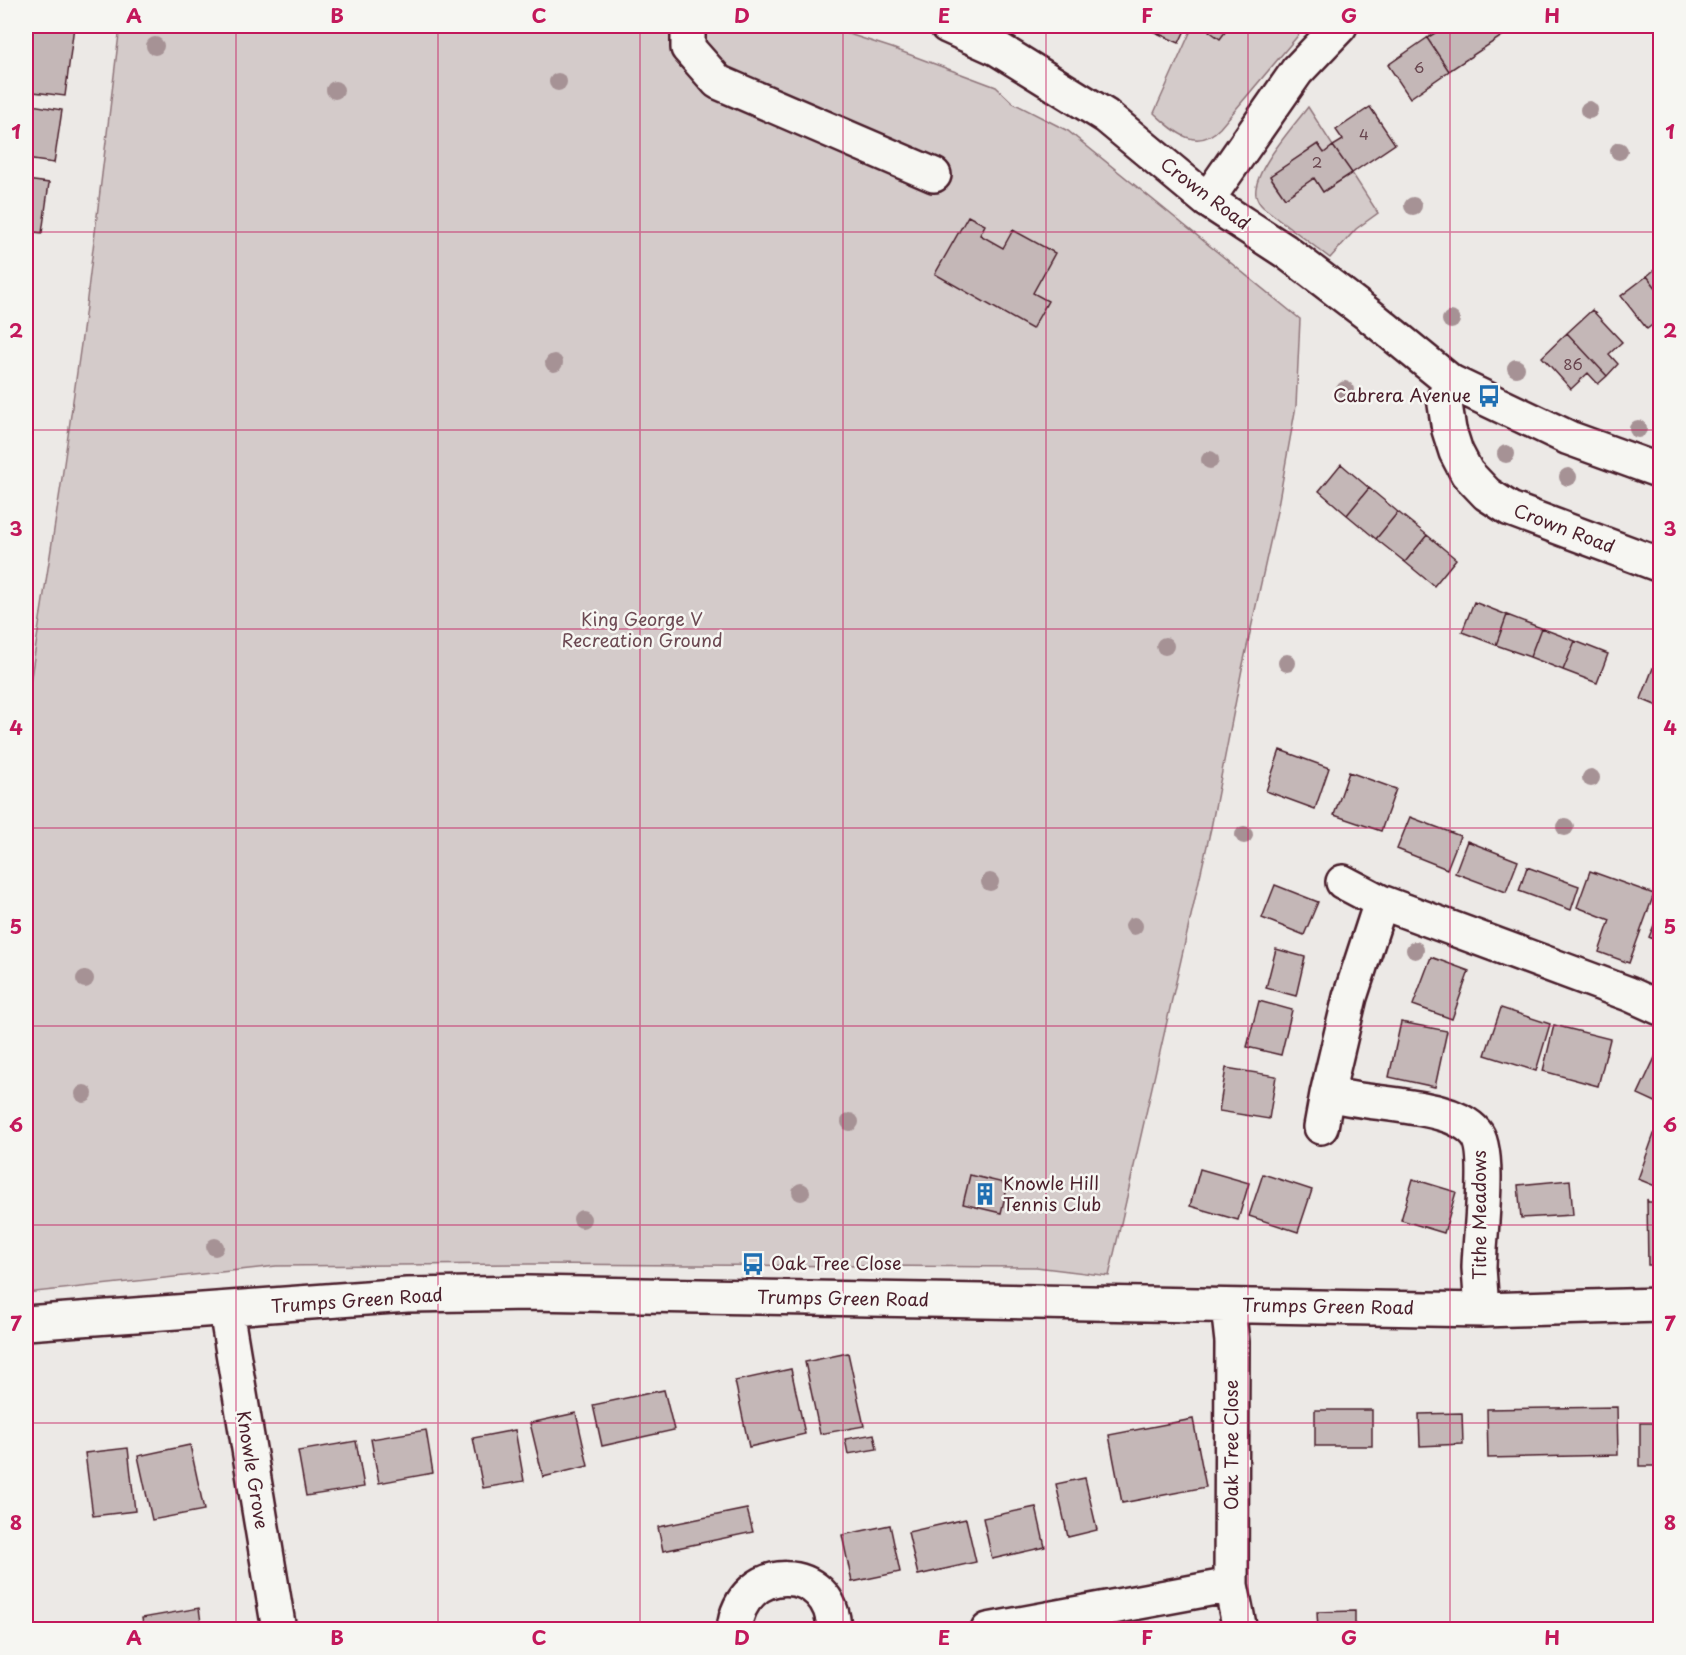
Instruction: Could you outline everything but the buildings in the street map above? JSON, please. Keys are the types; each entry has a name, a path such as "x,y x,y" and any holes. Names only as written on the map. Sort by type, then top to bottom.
{"street":[{"path":"688,26 688,48 718,82 934,175"},
{"name":"Crown Road","path":"947,26 999,49 1106,116 1207,200 1285,251 1451,382 1569,438 1660,471"},
{"path":"1207,200 1297,71 1340,26"},
{"name":"Crown Road","path":"1451,382 1444,398 1449,430 1456,452 1467,473 1487,494 1510,509 1660,565"},
{"path":"1343,882 1380,902 1629,994 1660,1008"},
{"path":"1321,1127 1350,997 1380,902"},
{"name":"Tithe Meadows","path":"1327,1094 1353,1100 1417,1107 1443,1114 1466,1124 1477,1133 1482,1148 1484,1190 1479,1268 1482,1310"},
{"name":"Trumps Green Road","path":"26,1323 407,1295 527,1293 1482,1310 1660,1305"},
{"name":"Oak Tree Close","path":"1228,1306 1232,1342 1231,1585 1240,1629"},
{"name":"Knowle Grove","path":"226,1310 279,1629"},
{"path":"734,1629 736,1616 749,1593 760,1584 786,1578 800,1581 812,1587 822,1596 830,1607 834,1629"},
{"path":"988,1629 1231,1585"}],"green space":[{"name":"King George V Recreation Ground","path":"120,26 824,26 892,48 996,87 1013,103 1068,131 1300,319 1296,406 1277,511 1242,669 1211,828 1109,1276 1036,1267 530,1264 276,1266 26,1293 26,709 84,323"},
{"path":"1193,26 1260,26 1265,30 1269,26 1306,26 1220,128 1202,139 1186,137 1154,113"},
{"path":"1308,107 1333,146 1324,153 1317,144 1270,177 1285,198 1314,178 1323,192 1352,173 1378,213 1356,229 1330,258 1263,207 1256,195 1256,185 1267,162"}],"place":[{"name":"Cabrera Avenue","path":"1489,396"},
{"name":"Knowle Hill Tennis Club","path":"985,1194"},
{"name":"Oak Tree Close","path":"753,1264"}]}
